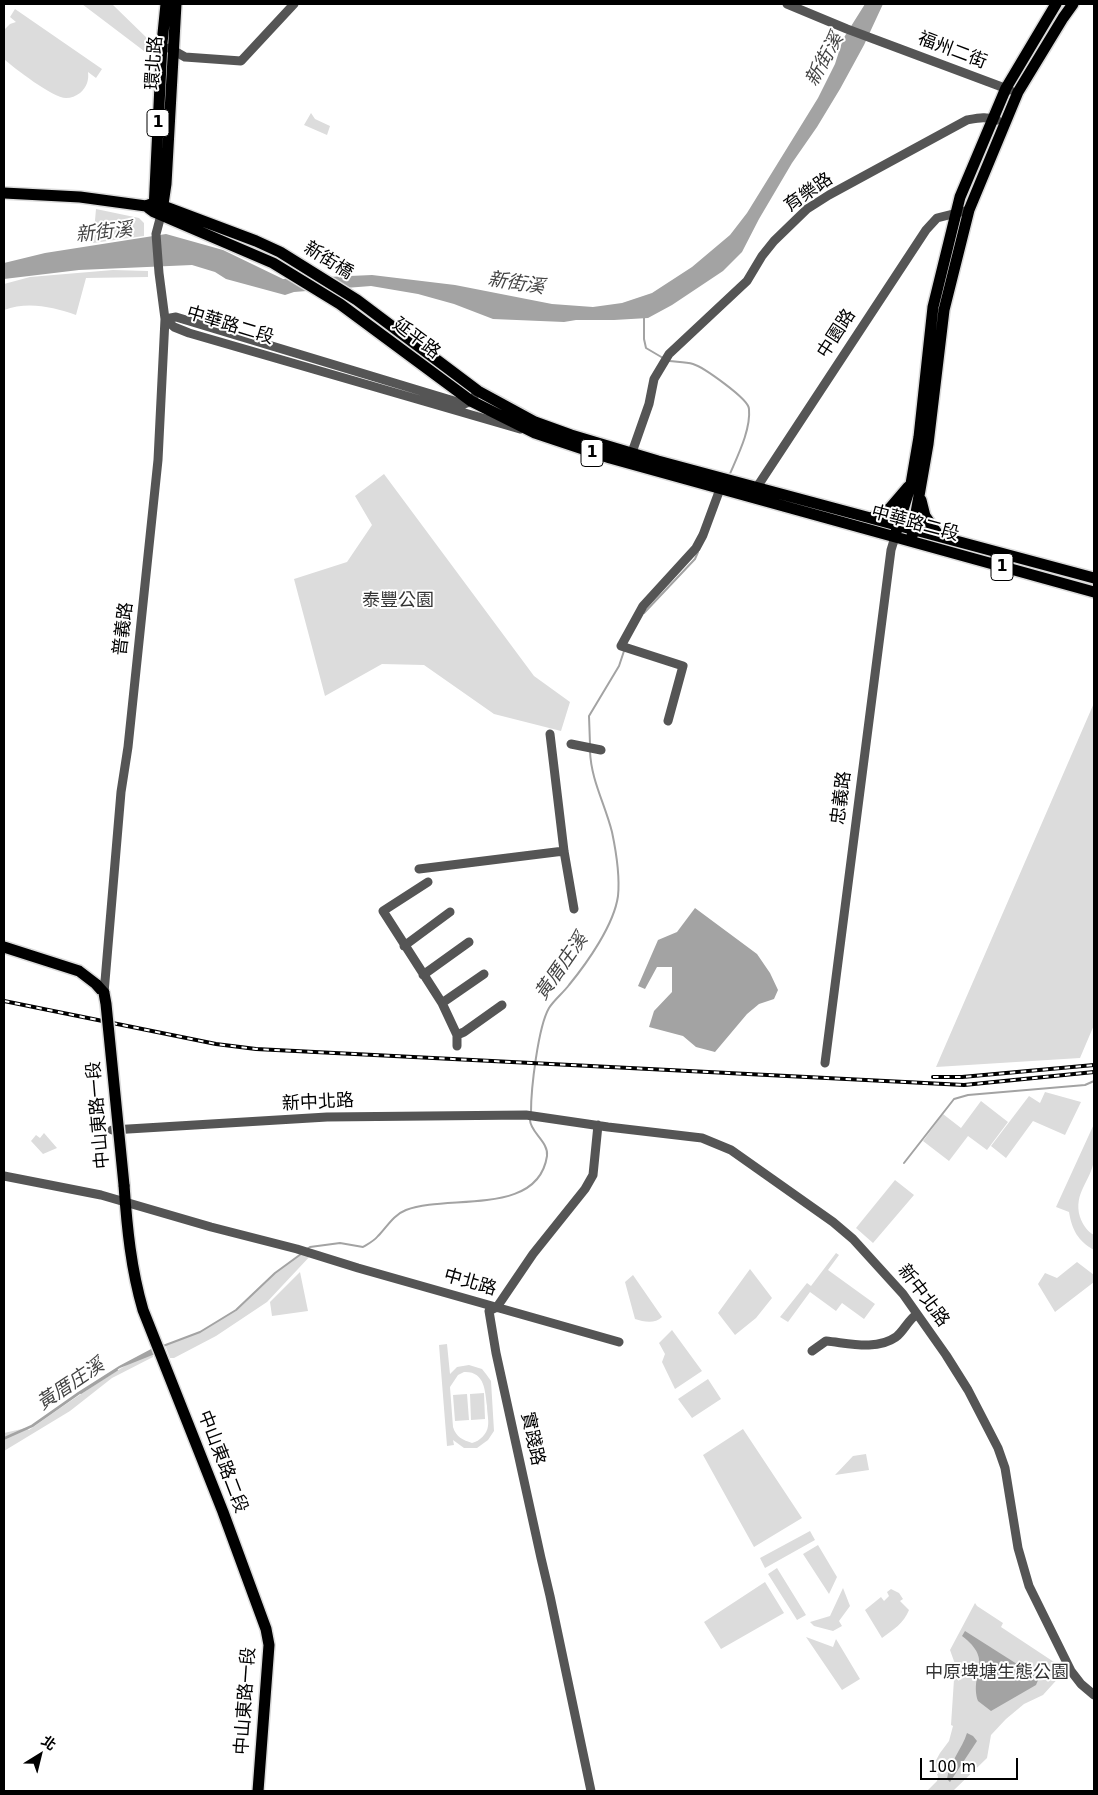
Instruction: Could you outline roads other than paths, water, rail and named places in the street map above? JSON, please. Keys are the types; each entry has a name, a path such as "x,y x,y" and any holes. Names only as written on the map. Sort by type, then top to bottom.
{"main road":[{"name":"環北路","path":"156,211 162,43 166,4"},
{"name":"環北路","path":"156,211 165,189 176,4"},
{"path":"895,537 911,484 919,437 933,307 960,197 1006,88 1056,4"},
{"path":"911,541 928,444 944,310 969,210 1018,92 1073,4"},
{"path":"4,193 80,197 156,211"},
{"name":"新街橋","path":"156,211 256,241 280,252 357,300"},
{"name":"新街橋","path":"156,211 274,263 340,304"},
{"name":"延平路","path":"357,300 478,391"},
{"name":"延平路","path":"340,304 470,401"},
{"name":"中華路二段","path":"478,391 535,422 629,458"},
{"name":"中華路二段","path":"470,401 535,433 584,451 629,458 725,484 895,537 1094,592"},
{"name":"中華路二段","path":"725,484 757,487 1094,578"},
{"path":"871,518 890,508 911,484"},
{"path":"920,494 925,516 938,536"},
{"path":"4,947 79,970 104,993"},
{"name":"中山東路一段","path":"104,993 130,1257 136,1284 157,1348"},
{"name":"中山東路二段","path":"157,1348 219,1503 249,1586"},
{"name":"中山東路一段","path":"249,1586 263,1620 269,1645 258,1791"}],"street":[{"path":"162,43 185,57 241,61 294,4"},
{"name":"福州二街","path":"787,4 847,29 1018,92"},
{"name":"育樂路","path":"629,458 650,404 654,379 669,354 747,281 762,256 774,241 807,209 967,120 992,118 1004,123"},
{"name":"中園路","path":"757,487 926,230 937,218 969,210"},
{"name":"普義路","path":"104,993 121,792 128,747 158,460 165,319 156,234 156,211"},
{"name":"中華路二段","path":"165,319 176,317 464,404 470,401"},
{"name":"中華路二段","path":"165,319 174,328 189,333 535,433"},
{"path":"470,401 478,391"},
{"path":"668,722 683,666 625,648 647,600 696,548 725,484"},
{"name":"忠義路","path":"825,1063 891,550 895,537"},
{"path":"550,734 564,851 574,909"},
{"path":"581,746 602,750"},
{"path":"419,869 564,851"},
{"path":"428,882 383,912 442,1003 457,1035 457,1046"},
{"path":"404,946 450,912"},
{"path":"424,975 469,942"},
{"path":"442,1003 484,974"},
{"path":"457,1035 502,1005"},
{"name":"新中北路","path":"112,1130 327,1117 526,1115 702,1138 731,1150 844,1231 903,1294 946,1355 968,1390 998,1448 1005,1468 1018,1548 1029,1586 1071,1671 1081,1684 1094,1695"},
{"name":"實踐路","path":"591,1791 489,1311 497,1307 533,1254 585,1189 595,1167 598,1124"},
{"path":"4,1176 101,1195 125,1203"},
{"name":"中北路","path":"125,1203 313,1253 619,1342"},
{"path":"812,1351 826,1341 870,1345 884,1344 897,1336 910,1319 917,1314"}],"waterway":[{"name":"黃厝庄溪","path":"644,317 646,348 663,358"},
{"name":"黃厝庄溪","path":"669,361 690,363 698,366 725,384 747,404 749,409 748,426 729,476"},
{"name":"黃厝庄溪","path":"644,613 695,559 698,552"},
{"name":"黃厝庄溪","path":"590,744 589,716 619,666 624,651"},
{"name":"黃厝庄溪","path":"531,1112 536,1058 545,1017 551,1005 567,988 599,943 611,919 618,896 618,872 613,839 593,772 590,751"},
{"path":"904,1163 954,1099 968,1095 1085,1085 1094,1081 1094,1077"},
{"name":"黃厝庄溪","path":"307,1249 340,1243 363,1247 376,1238 397,1215 406,1210 444,1203 488,1200 509,1196 527,1188 540,1175 547,1156 545,1146 533,1129 530,1120"},
{"name":"黃厝庄溪","path":"163,1346 200,1332 236,1310 275,1273 301,1254"},
{"name":"黃厝庄溪","path":"81,1393 117,1370"}],"railway":[{"path":"4,1001 216,1044 256,1049 964,1085 1094,1072"},
{"path":"933,1077 962,1077 1094,1065"}],"water label":[{"name":"新街溪","path":"825,60"},
{"name":"新街溪","path":"104,233"},
{"name":"新街溪","path":"516,284"}],"park label":[{"name":"泰豐公園","path":"398,601"},
{"name":"中原埤塘生態公園","path":"997,1673"}]}
